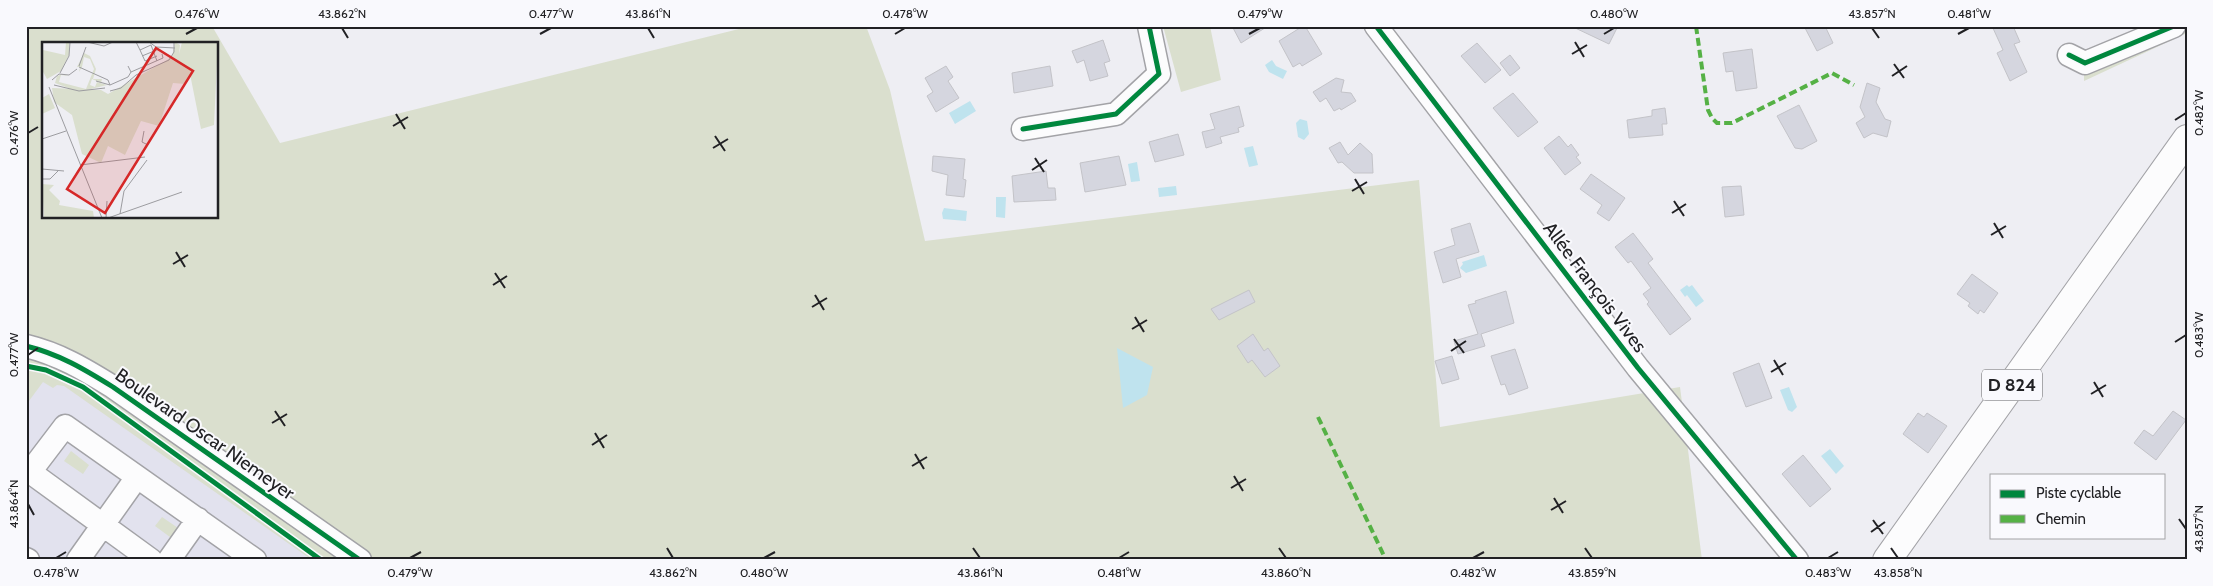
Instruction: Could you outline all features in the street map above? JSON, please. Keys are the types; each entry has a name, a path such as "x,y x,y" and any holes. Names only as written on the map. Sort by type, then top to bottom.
{"main road":[{"name":"D 824","path":"1887,560 2187,139"}],"street":[{"path":"1023,129 1116,114 1159,74 1149,26"},
{"name":"Allée François Vives","path":"1376,26 1638,368 1797,560"},
{"path":"2070,55 2085,62 2174,26"},
{"name":"Boulevard Oscar Niemeyer","path":"26,346 50,352 75,363 105,382 360,560"},
{"path":"150,560 103,525 28,474 65,426 255,560"},
{"path":"78,560 137,477"},
{"path":"169,560 198,519"}],"shaded area":[{"path":"26,330 400,560 26,560"}],"green space":[{"path":"26,26 212,26 280,143 751,26 866,26 890,90 925,241 1419,180 1440,427 1680,387 1702,560 370,560 26,340"},
{"path":"1163,26 1210,26 1221,80 1181,92"},
{"path":"2176,26 2187,26 2187,33 2084,81 2084,72"},
{"path":"26,358 41,361 86,381 341,560 312,560 64,386 57,385 53,388 43,382 26,405"},
{"path":"71,451 89,465 83,474 64,461"},
{"path":"162,517 181,530 174,540 155,526"}],"water":[{"path":"1272,60 1276,66 1287,71 1283,79 1269,72 1265,65"},
{"path":"970,101 976,111 955,124 949,113"},
{"path":"1300,119 1307,121 1309,134 1304,140 1298,137 1296,123"},
{"path":"1253,146 1258,165 1249,167 1244,148"},
{"path":"1137,162 1140,181 1131,182 1128,164"},
{"path":"1176,186 1177,195 1159,197 1158,188"},
{"path":"996,197 1006,197 1005,218 996,217"},
{"path":"944,208 967,211 966,221 943,219 942,213"},
{"path":"1484,255 1487,266 1466,273 1460,268 1463,264 1462,262"},
{"path":"1687,285 1689,287 1692,285 1704,301 1696,307 1687,295 1685,297 1680,290"},
{"path":"1117,348 1153,367 1147,395 1123,408"},
{"path":"1789,387 1797,407 1792,412 1788,410 1780,390"},
{"path":"1830,449 1844,466 1836,474 1821,456"}],"building":[{"path":"1232,26 1268,26 1241,43"},
{"path":"1305,26 1322,54 1302,66 1300,63 1293,67 1279,41"},
{"path":"1571,26 1618,26 1609,44"},
{"path":"1804,26 1825,26 1833,43 1817,51"},
{"path":"1992,26 2013,26 2020,42 2014,44 2027,72 2010,81 1997,53 2003,50"},
{"path":"1103,40 1110,61 1104,63 1108,76 1090,81 1084,60 1077,63 1072,51"},
{"path":"1477,43 1501,70 1485,83 1461,56"},
{"path":"1752,49 1757,88 1736,91 1733,71 1726,72 1723,53"},
{"path":"1510,55 1520,68 1510,76 1500,63"},
{"path":"946,66 953,77 948,81 959,98 936,112 927,96 933,92 925,78"},
{"path":"1050,66 1053,86 1014,93 1012,73"},
{"path":"1336,78 1344,80 1341,92 1351,93 1356,101 1341,110 1340,108 1334,111 1326,98 1320,102 1313,92"},
{"path":"1867,83 1880,88 1876,102 1885,119 1891,121 1887,137 1873,133 1864,138 1856,123 1865,117 1860,107"},
{"path":"1513,93 1538,122 1518,137 1493,108"},
{"path":"1799,105 1817,141 1802,149 1795,148 1777,116"},
{"path":"1239,106 1244,126 1238,128 1239,132 1220,137 1222,143 1206,148 1202,132 1215,129 1210,114"},
{"path":"1665,108 1667,124 1662,124 1663,135 1629,138 1627,120 1652,116 1652,110"},
{"path":"1178,134 1184,155 1155,162 1149,142"},
{"path":"1559,136 1568,147 1571,144 1579,155 1576,157 1581,163 1565,175 1544,148"},
{"path":"1340,142 1348,155 1360,143 1372,154 1373,173 1354,173 1342,162 1338,163 1329,148"},
{"path":"933,156 965,159 963,179 966,180 964,197 946,195 948,175 932,171"},
{"path":"1119,156 1126,185 1085,192 1080,163"},
{"path":"1046,171 1048,188 1055,188 1056,200 1014,202 1012,176"},
{"path":"1591,174 1625,198 1609,221 1597,213 1602,205 1580,189"},
{"path":"1741,186 1744,215 1725,217 1722,187"},
{"path":"1470,223 1479,252 1456,259 1461,277 1443,283 1434,252 1455,245 1451,229"},
{"path":"1633,233 1653,259 1648,263 1691,319 1670,335 1647,304 1649,302 1643,294 1651,288 1631,261 1628,263 1615,247"},
{"path":"1972,274 1998,293 1984,313 1980,310 1978,314 1968,306 1970,303 1957,294"},
{"path":"1249,290 1255,302 1219,320 1211,309"},
{"path":"1506,291 1514,323 1481,334 1485,346 1458,354 1454,341 1478,334 1468,305"},
{"path":"1253,334 1264,351 1268,348 1280,366 1265,377 1252,360 1248,363 1237,346"},
{"path":"1515,349 1528,388 1509,395 1505,384 1501,385 1491,356"},
{"path":"1452,356 1459,379 1442,384 1435,361"},
{"path":"1759,363 1772,398 1746,407 1733,373"},
{"path":"2173,411 2186,420 2156,460 2134,443 2144,430 2153,436"},
{"path":"1918,413 1924,417 1927,413 1947,426 1928,453 1903,434"},
{"path":"1803,455 1831,489 1810,507 1782,474"}],"marked path":[{"path":"1696,26 1708,110 1717,123 1732,123 1832,73 1854,85"},
{"path":"1318,417 1386,560"}],"cycle path":[{"path":"1023,129 1116,114 1159,74 1149,26"},
{"path":"1376,26 1638,368 1797,560"},
{"path":"2069,55 2085,63 2174,26"},
{"path":"26,346 60,358 113,387 360,560"},
{"path":"26,366 46,370 83,387 321,560"}]}
